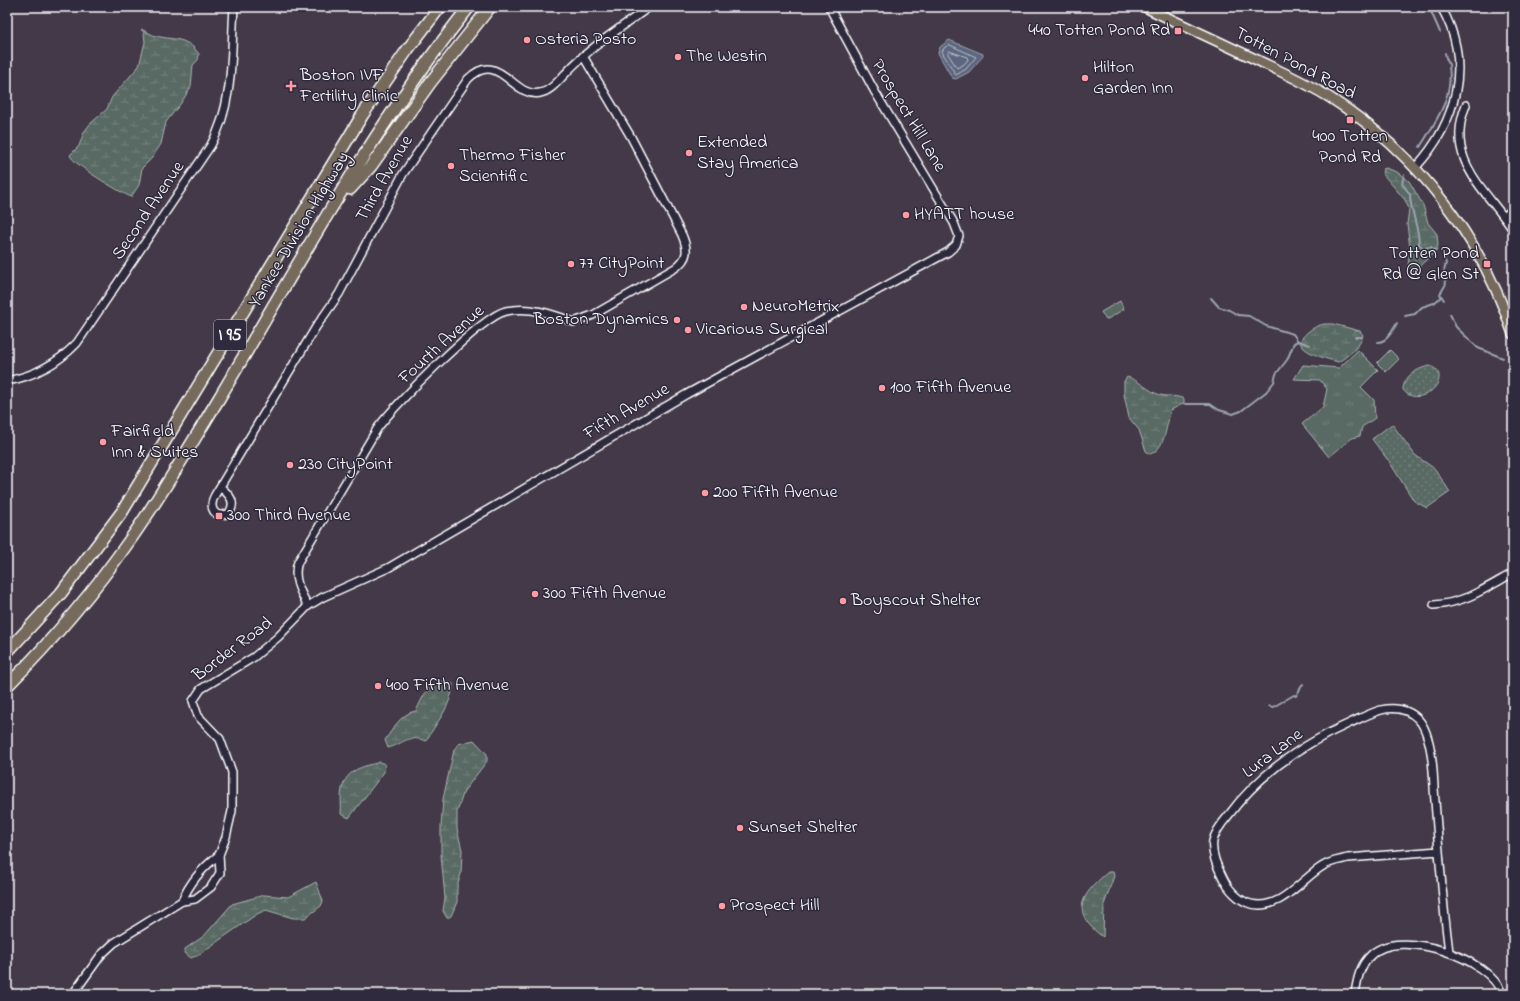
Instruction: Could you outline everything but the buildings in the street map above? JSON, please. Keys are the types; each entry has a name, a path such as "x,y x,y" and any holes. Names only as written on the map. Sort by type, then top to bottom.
{"highway":[{"name":"Yankee Division Highway","path":"7,652 61,593 122,512 363,114 408,49 440,7"},
{"name":"Yankee Division Highway","path":"7,686 72,615 136,532 170,480 333,207 396,105 469,7"},
{"path":"333,207 371,166 430,83 490,7"}],"main road":[{"name":"Totten Pond Road","path":"1145,7 1322,93 1374,129 1415,168 1445,203 1476,249 1501,302 1513,334"}],"street":[{"name":"Second Avenue","path":"7,381 23,378 43,370 65,355 77,343 211,145 222,122 226,103 234,7"},
{"name":"Third Avenue","path":"220,487 316,327 339,294 403,174 465,82 478,70 490,69 501,74 527,91 540,93 552,87 583,56 650,7"},
{"name":"Prospect Hill Lane","path":"829,7 875,92 954,223 958,234 958,241"},
{"path":"1415,168 1429,152 1443,131 1452,109 1458,82 1459,62 1456,44 1449,23 1441,7"},
{"name":"Fourth Avenue","path":"308,606 298,584 296,572 298,562 377,429 389,413 422,380 484,323 505,311 542,311 574,322 586,318 669,272 685,259 687,249 682,234 631,137 583,56"},
{"path":"1466,105 1462,116 1460,130 1463,159 1473,176 1513,230"},
{"path":"1504,217 1513,209"},
{"name":"Fifth Avenue","path":"308,606 338,589 388,568 687,394 948,252 958,241"},
{"path":"1434,605 1451,604 1464,600 1513,573"},
{"name":"Border Road","path":"73,994 101,955 114,943 182,901 195,899 211,887 220,873 219,855 226,837 232,811 232,772 220,739 198,716 193,701 202,689 254,657 278,637 308,606"},
{"name":"Lura Lane","path":"1439,851 1348,858 1325,864 1283,898 1263,905 1250,904 1234,894 1225,882 1216,864 1212,849 1213,839 1219,828 1239,802 1254,785 1276,766 1338,728 1376,712 1390,709 1400,709 1417,719 1424,728 1429,740 1439,851 1445,932 1449,952"},
{"path":"182,901 188,887 204,866 219,855"},
{"path":"1355,994 1362,966 1371,954 1381,948 1407,944 1449,952 1485,972 1495,980 1502,994"}],"green space":[{"path":"141,29 160,37 183,41 194,48 199,54 198,60 193,65 191,87 166,122 161,144 152,158 142,168 139,185 131,197 87,171 70,155 79,146 84,132 90,124 107,109 112,97 139,66 145,42 144,33"},
{"path":"1386,168 1397,172 1409,181 1423,205 1428,223 1437,234 1438,245 1436,251 1414,271 1408,266 1410,248 1407,224 1409,209 1405,200 1382,173 1383,169"},
{"path":"1120,301 1124,309 1106,320 1101,312"},
{"path":"1324,324 1333,324 1360,331 1363,335 1362,339 1354,350 1338,362 1316,355 1305,349 1300,341 1310,330"},
{"path":"1358,350 1378,370 1361,387 1374,400 1375,418 1362,427 1360,436 1352,438 1329,457 1302,424 1323,407 1327,389 1320,380 1294,379 1303,365 1339,368"},
{"path":"1390,350 1399,359 1386,372 1377,363"},
{"path":"1430,366 1437,371 1439,377 1433,390 1418,397 1410,395 1403,390 1408,377 1416,371"},
{"path":"1127,377 1160,395 1184,399 1184,403 1171,410 1162,442 1155,451 1150,454 1146,451 1139,430 1129,418 1124,394 1124,381"},
{"path":"1392,424 1415,455 1435,469 1450,492 1427,508 1414,501 1390,463 1391,462 1372,439"},
{"path":"444,681 453,684 452,693 443,714 426,741 409,739 388,748 385,740 398,722 406,715 416,711 423,696 433,685"},
{"path":"474,740 487,754 487,761 464,791 457,812 457,829 462,850 461,874 457,887 457,902 451,916 447,918 443,911 445,898 441,855 443,799 454,750 458,744"},
{"path":"380,762 385,764 384,772 349,818 341,814 341,792 344,782 356,770"},
{"path":"1108,872 1113,872 1114,876 1104,905 1103,937 1092,928 1086,920 1083,912 1083,904 1091,888"},
{"path":"316,882 323,901 321,906 305,918 293,918 266,910 257,914 198,955 191,958 185,953 185,949 204,936 232,904 264,895 288,897"}],"water":[{"path":"949,40 983,54 983,56 969,72 956,79 952,78 938,53 940,47"}],"waterway":[{"path":"1429,7 1440,32"},
{"path":"1420,147 1438,118 1449,88 1449,65 1445,53"},
{"path":"1404,175 1402,184 1410,194 1411,207 1418,231 1419,244 1423,248 1431,247 1436,251"},
{"path":"1444,258 1446,263 1443,275 1446,284 1440,294 1444,300"},
{"path":"1405,316 1415,314 1422,307 1434,303 1441,297"},
{"path":"1211,298 1219,307 1238,315 1249,316 1266,326 1293,334 1298,341"},
{"path":"1450,314 1456,327 1478,348 1503,358"},
{"path":"1378,342 1387,338 1397,323"},
{"path":"1355,337 1362,337"},
{"path":"1185,404 1210,404 1219,410 1233,414 1241,411 1266,392 1274,382 1276,374 1287,360 1294,343 1298,341 1310,345"},
{"path":"1269,706 1273,707 1294,695 1296,696 1303,684"}],"place":[{"name":"440 Totten Pond Rd","path":"1178,31"},
{"name":"Osteria Posto","path":"527,40"},
{"name":"The Westin","path":"678,57"},
{"name":"Hilton Garden Inn","path":"1085,78"},
{"name":"Boston IVF Fertility Clinic","path":"291,86"},
{"name":"400 Totten Pond Rd","path":"1350,120"},
{"name":"Extended Stay America","path":"689,153"},
{"name":"Thermo Fisher Scientific","path":"451,166"},
{"name":"HYATT house","path":"906,215"},
{"name":"77 CityPoint","path":"571,264"},
{"name":"Totten Pond Rd @ Glen St","path":"1487,264"},
{"name":"NeuroMetrix","path":"744,307"},
{"name":"Boston Dynamics","path":"677,320"},
{"name":"Vicarious Surgical","path":"688,330"},
{"name":"100 Fifth Avenue","path":"882,388"},
{"name":"Fairfield Inn & Suites","path":"103,442"},
{"name":"230 CityPoint","path":"290,465"},
{"name":"200 Fifth Avenue","path":"705,493"},
{"name":"300 Third Avenue","path":"219,516"},
{"name":"300 Fifth Avenue","path":"535,594"},
{"name":"Boyscout Shelter","path":"843,601"},
{"name":"400 Fifth Avenue","path":"378,686"},
{"name":"Sunset Shelter","path":"740,828"},
{"name":"Prospect Hill","path":"722,906"}]}
